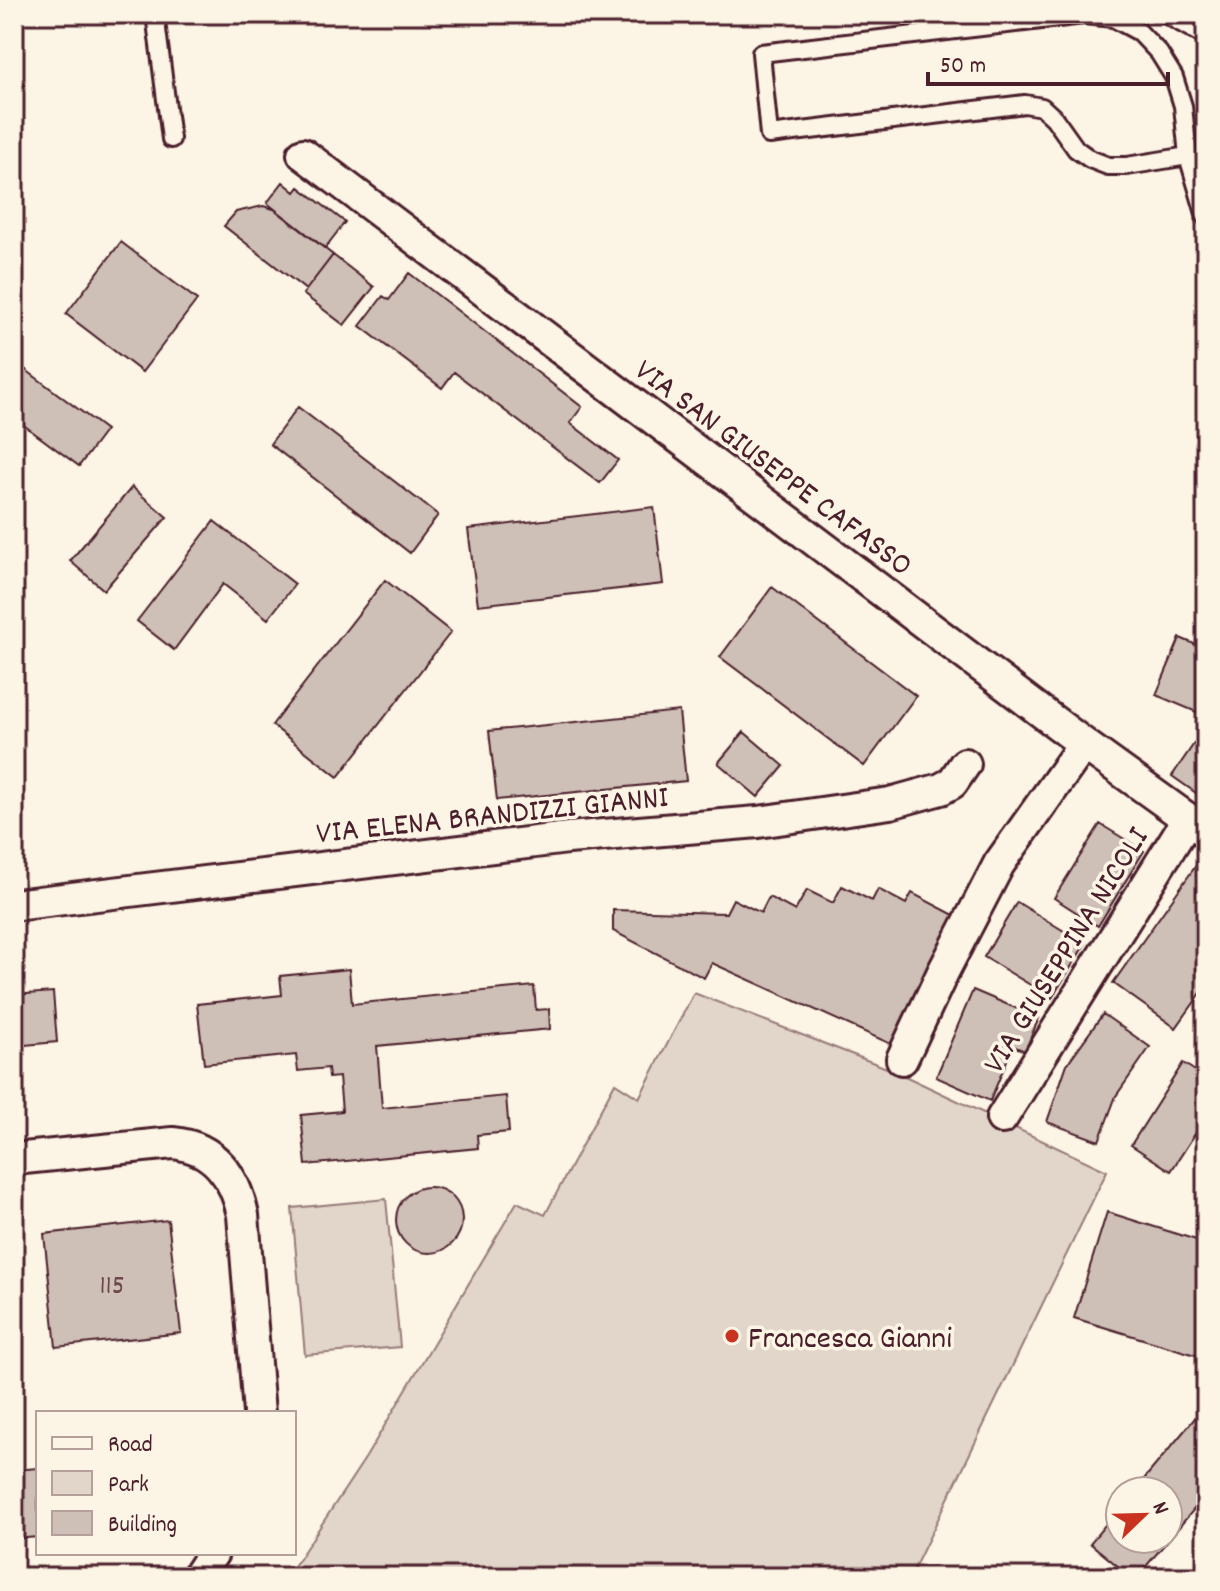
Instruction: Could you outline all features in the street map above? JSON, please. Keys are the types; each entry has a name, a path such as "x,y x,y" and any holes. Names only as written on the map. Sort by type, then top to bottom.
{"street":[{"name":"VIA SAN GIUSEPPE CAFASSO","path":"303,154 1197,826"},
{"path":"902,1059 999,864 1084,744"},
{"name":"VIA ELENA BRANDIZZI GIANNI","path":"14,905 568,838 758,822 875,805 941,789 952,783 965,764"},
{"name":"VIA GIUSEPPINA NICOLI","path":"1002,1118 1197,826"},
{"path":"14,1159 173,1143 198,1148 219,1165 235,1188 243,1215 259,1411"},
{"path":"197,1577 212,1555"}],"lane":[{"path":"155,14 171,139"},
{"path":"1165,14 1206,37"},
{"path":"1188,156 1108,166 1076,149 1054,118 1042,107 1025,104 769,135 761,53 1084,15 1113,18 1139,32 1159,53 1174,77 1183,106 1188,156 1206,217"}],"green space":[{"name":"Francesca Gianni","path":"694,993 892,1070 1107,1171 910,1577 287,1577 366,1457 517,1202 545,1215 615,1083 639,1098"},
{"path":"386,1199 400,1347 305,1355 292,1208"}],"building":[{"path":"283,182 295,192 299,187 345,222 325,248 267,203"},
{"path":"263,206 274,209 333,255 306,290 224,226 236,212"},
{"path":"121,242 197,300 142,372 66,314"},
{"path":"333,255 374,287 344,325 303,294"},
{"path":"409,273 582,407 570,423 618,460 600,483 454,372 442,388 360,326 383,296 389,300"},
{"path":"18,364 106,430 79,466 14,418 14,369"},
{"path":"298,407 438,515 410,553 270,444"},
{"path":"132,487 167,517 104,590 70,561"},
{"path":"654,507 663,584 478,605 468,529"},
{"path":"214,521 295,584 268,619 223,584 174,650 137,621"},
{"path":"385,580 451,632 338,777 272,725"},
{"path":"772,587 916,696 864,766 720,657"},
{"path":"1180,638 1206,649 1206,716 1156,695"},
{"path":"679,711 686,781 497,800 489,731"},
{"path":"1206,726 1206,800 1172,776"},
{"path":"744,732 784,766 758,797 718,763"},
{"path":"1100,824 1144,851 1098,926 1054,898"},
{"path":"1197,864 1206,870 1206,986 1176,1028 1113,983"},
{"path":"842,886 872,901 878,889 906,904 912,893 954,915 893,1045 712,963 704,978 613,931 613,910 726,913 733,899 761,913 769,897 795,911 807,890 833,903"},
{"path":"1017,902 1085,944 1052,998 984,957"},
{"path":"349,969 352,1004 534,986 536,1010 549,1009 550,1029 377,1046 382,1108 506,1096 509,1132 477,1135 478,1148 306,1165 301,1115 342,1111 339,1077 329,1078 328,1068 298,1071 296,1055 204,1064 197,1004 282,995 280,976"},
{"path":"973,990 1039,1018 1025,1051 1013,1046 990,1101 936,1077"},
{"path":"53,992 57,1042 14,1046 14,995"},
{"path":"1103,1014 1150,1047 1116,1096 1099,1141 1047,1122 1067,1064"},
{"path":"1183,1063 1206,1078 1206,1117 1171,1171 1131,1145"},
{"path":"423,1187 435,1187 447,1192 457,1202 462,1220 460,1233 447,1248 435,1253 423,1253 411,1248 401,1238 396,1226 396,1214 401,1202 411,1192"},
{"path":"1107,1212 1206,1243 1206,1342 1202,1357 1074,1318"},
{"path":"168,1220 181,1333 56,1347 44,1234"},
{"path":"1200,1412 1206,1417 1206,1495 1184,1521 1184,1475 1147,1475"},
{"path":"36,1468 36,1537 14,1539 14,1470"},
{"path":"1104,1526 1104,1555 1090,1543"},
{"path":"1104,1555 1156,1555 1137,1577 1131,1577"}],"place":[{"name":"Francesca Gianni","path":"732,1336"}]}
